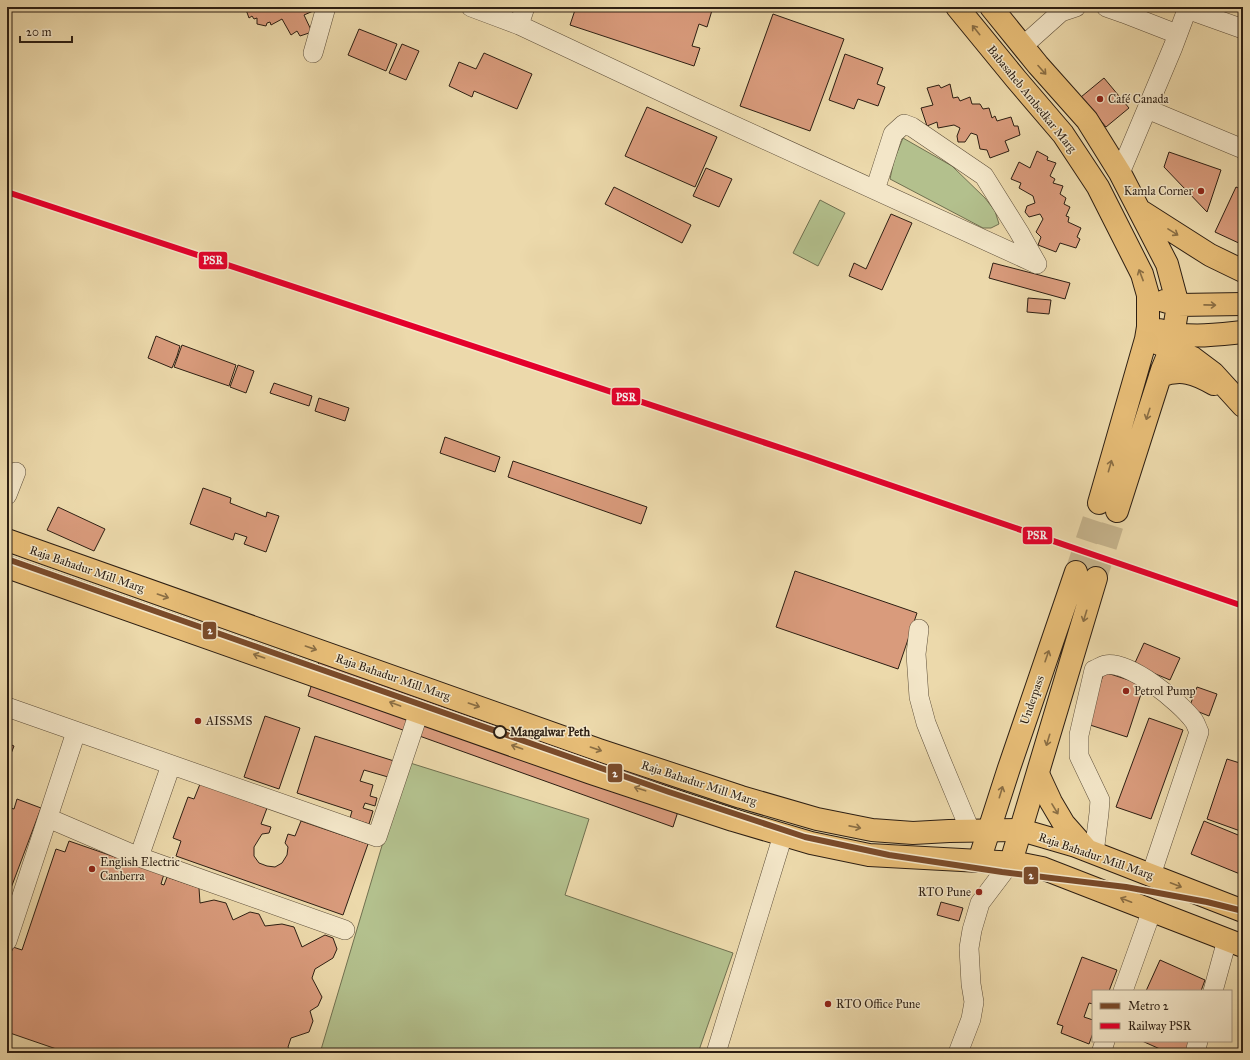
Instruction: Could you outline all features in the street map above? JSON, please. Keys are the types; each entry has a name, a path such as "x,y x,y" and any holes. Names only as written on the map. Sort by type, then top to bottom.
{"main road":[{"name":"Babasaheb Ambedkar Marg","path":"957,7 1063,134 1098,187 1142,274 1148,295 1147,333 1139,359 1108,507 1160,376"},
{"path":"991,7 1087,120 1120,173 1167,264 1178,305 1179,340 1160,376"},
{"path":"1140,211 1210,255 1243,272"},
{"path":"1148,295 1178,305 1243,304"},
{"path":"1147,333 1179,340 1243,332"},
{"path":"1179,340 1193,358 1213,373 1238,400"},
{"path":"1160,376 1168,373 1188,373 1204,379 1238,400"},
{"name":"Raja Bahadur Mill Marg","path":"7,540 599,750 741,797 816,819 879,831 913,833 1021,830 1054,839 1091,852 1243,911"},
{"name":"Raja Bahadur Mill Marg","path":"7,567 591,773 733,820 811,843 869,855 1010,862 1042,868 1238,943"},
{"name":"Underpass","path":"979,861 980,830 1009,768 1086,575 1038,774 1010,862"},
{"path":"281,664 290,641"},
{"path":"1038,774 1051,802 1064,824 1091,852"}],"street":[{"path":"313,53 326,7"},
{"path":"471,7 519,25 875,190 1037,264 984,176 912,127 904,124 893,134 875,190"},
{"path":"519,25 525,7"},
{"path":"1023,46 1061,12 1076,7"},
{"path":"1106,7 1124,12 1177,34"},
{"path":"1120,173 1187,8 1243,29"},
{"path":"1147,109 1243,149"},
{"path":"7,494 16,472"},
{"path":"919,630 916,654 919,697 926,723 940,758 980,830"},
{"path":"1091,852 1099,813 1100,800 1079,756 1079,735 1094,670 1105,665 1119,665 1143,677 1164,691 1191,718 1199,732 1151,875"},
{"path":"7,708 377,837 419,712"},
{"path":"7,941 76,732"},
{"path":"139,857 171,765"},
{"path":"48,818 139,857 345,930"},
{"path":"716,1053 783,835"},
{"path":"958,1053 971,1019 974,1002 971,984 969,948 972,930 980,904 1010,862"},
{"path":"1123,990 1152,910"},
{"path":"1214,990 1238,943"},
{"path":"1101,1053 1105,1042"},
{"path":"1195,1053 1198,1042"}],"green space":[{"path":"903,138 952,166 985,198 995,211 999,224 991,228 983,228 890,179 894,160"},
{"path":"820,200 845,213 818,266 793,253"},
{"path":"407,762 589,819 565,895 733,953 698,1053 320,1053"}],"building":[{"path":"245,7 320,8 304,15 312,32 300,36 297,31 291,35 282,19 271,25 270,22 267,23 266,26 257,24 257,18 254,19 252,16 249,18"},
{"path":"576,7 713,7 707,27 699,24 692,46 700,48 694,66 570,25"},
{"path":"773,14 844,39 810,131 740,106"},
{"path":"359,29 397,44 386,71 348,55"},
{"path":"402,44 419,51 406,80 389,73"},
{"path":"484,53 532,74 517,109 474,91 472,97 449,86 459,62 476,69"},
{"path":"845,54 883,68 877,84 885,87 878,106 858,99 854,109 829,100"},
{"path":"1104,78 1129,108 1106,127 1081,97"},
{"path":"950,84 953,98 958,97 960,101 970,97 972,104 980,104 983,109 989,108 992,118 995,116 997,121 1011,117 1014,126 1018,126 1020,135 1005,141 1009,151 990,158 987,150 980,149 977,135 971,133 965,142 958,142 957,136 960,128 954,125 938,128 937,122 927,126 921,108 933,105 927,88 939,85 941,88"},
{"path":"647,107 717,137 695,187 625,156"},
{"path":"1037,151 1048,157 1047,160 1056,163 1050,176 1055,179 1053,183 1063,186 1060,194 1066,198 1064,204 1070,207 1066,216 1069,217 1068,222 1081,228 1077,237 1080,239 1076,248 1060,243 1056,252 1038,245 1041,237 1036,232 1043,219 1040,214 1029,217 1025,212 1027,206 1035,203 1033,196 1019,188 1021,183 1011,179 1019,162 1030,168"},
{"name":"Kamla Corner","path":"1169,152 1221,170 1207,212 1164,167"},
{"path":"706,168 732,179 719,207 693,196"},
{"path":"614,187 691,225 682,243 605,204"},
{"path":"1236,187 1243,190 1243,245 1215,232"},
{"path":"891,214 912,223 882,290 849,276 854,263 866,269"},
{"path":"993,263 1070,283 1065,299 989,278"},
{"path":"1028,298 1051,300 1049,314 1027,312"},
{"path":"156,336 180,346 172,368 148,358"},
{"path":"182,345 236,365 229,386 174,367"},
{"path":"238,365 254,371 246,393 230,387"},
{"path":"274,383 312,396 309,406 270,393"},
{"path":"319,398 349,408 345,421 315,411"},
{"path":"445,437 500,457 495,472 440,453"},
{"path":"513,461 647,507 641,524 508,477"},
{"path":"203,488 231,498 230,503 266,517 267,512 279,516 266,552 244,544 247,537 235,533 233,540 190,524"},
{"path":"58,507 105,529 94,551 47,530"},
{"path":"795,571 917,613 898,669 776,627"},
{"path":"1144,643 1180,658 1170,680 1134,665"},
{"name":"Mangalwar Peth","path":"324,646 689,777 673,827 308,696"},
{"path":"1104,672 1144,685 1127,737 1087,724"},
{"path":"1197,687 1217,694 1209,716 1189,708"},
{"path":"265,716 300,728 279,789 244,777"},
{"path":"1149,718 1183,730 1151,819 1116,807"},
{"path":"315,736 394,761 388,777 364,770 360,781 373,785 370,796 377,798 375,806 365,803 363,808 373,811 369,824 350,818 352,811 297,793"},
{"path":"7,743 14,746 7,764"},
{"path":"1227,759 1243,764 1243,832 1207,819"},
{"path":"200,784 267,808 261,824 271,827 269,833 262,834 254,847 254,856 259,863 267,866 275,867 282,863 287,855 288,847 285,843 288,834 295,836 301,821 368,844 343,915 176,856 181,841 173,838 188,797 194,799"},
{"path":"17,799 41,808 11,888 7,886 7,807 14,809"},
{"path":"1204,821 1243,837 1243,867 1240,874 1191,854"},
{"path":"69,841 164,874 161,884 164,885 167,877 199,888 200,903 214,900 226,903 233,920 250,912 259,914 265,926 282,924 294,927 302,947 325,935 333,938 337,949 333,958 315,969 312,978 322,997 318,1006 310,1011 313,1021 309,1032 291,1038 288,1047 291,1053 68,1053 7,1032 7,981 9,973 7,973 7,965 13,947 22,950 56,849 65,852"},
{"path":"941,902 963,908 959,921 937,915"},
{"path":"1082,957 1117,970 1109,990 1092,990 1092,1004 1089,1003 1084,1017 1092,1020 1092,1036 1089,1044 1061,1033 1063,1026 1057,1024"},
{"path":"1160,960 1205,980 1201,990 1146,990"},
{"path":"1144,1042 1191,1042 1187,1053 1169,1053"}],"tunnel":[{"path":"1076,572 1099,503"},
{"path":"1096,578 1117,511"}],"metro line":[{"name":"2","path":"7,559 669,792 805,837 889,855 1002,872 1126,887 1207,902 1243,911"}],"rail line":[{"name":"PSR","path":"7,192 808,457 1243,606"}],"place":[{"name":"Café Canada","path":"1100,99"},
{"name":"Kamla Corner","path":"1201,191"},
{"name":"Petrol Pump","path":"1126,691"},
{"name":"AISSMS","path":"198,721"},
{"name":"Mangalwar Peth","path":"500,732"},
{"name":"English Electric Canberra","path":"92,869"},
{"name":"RTO Pune","path":"979,892"},
{"name":"RTO Office Pune","path":"828,1004"}]}
